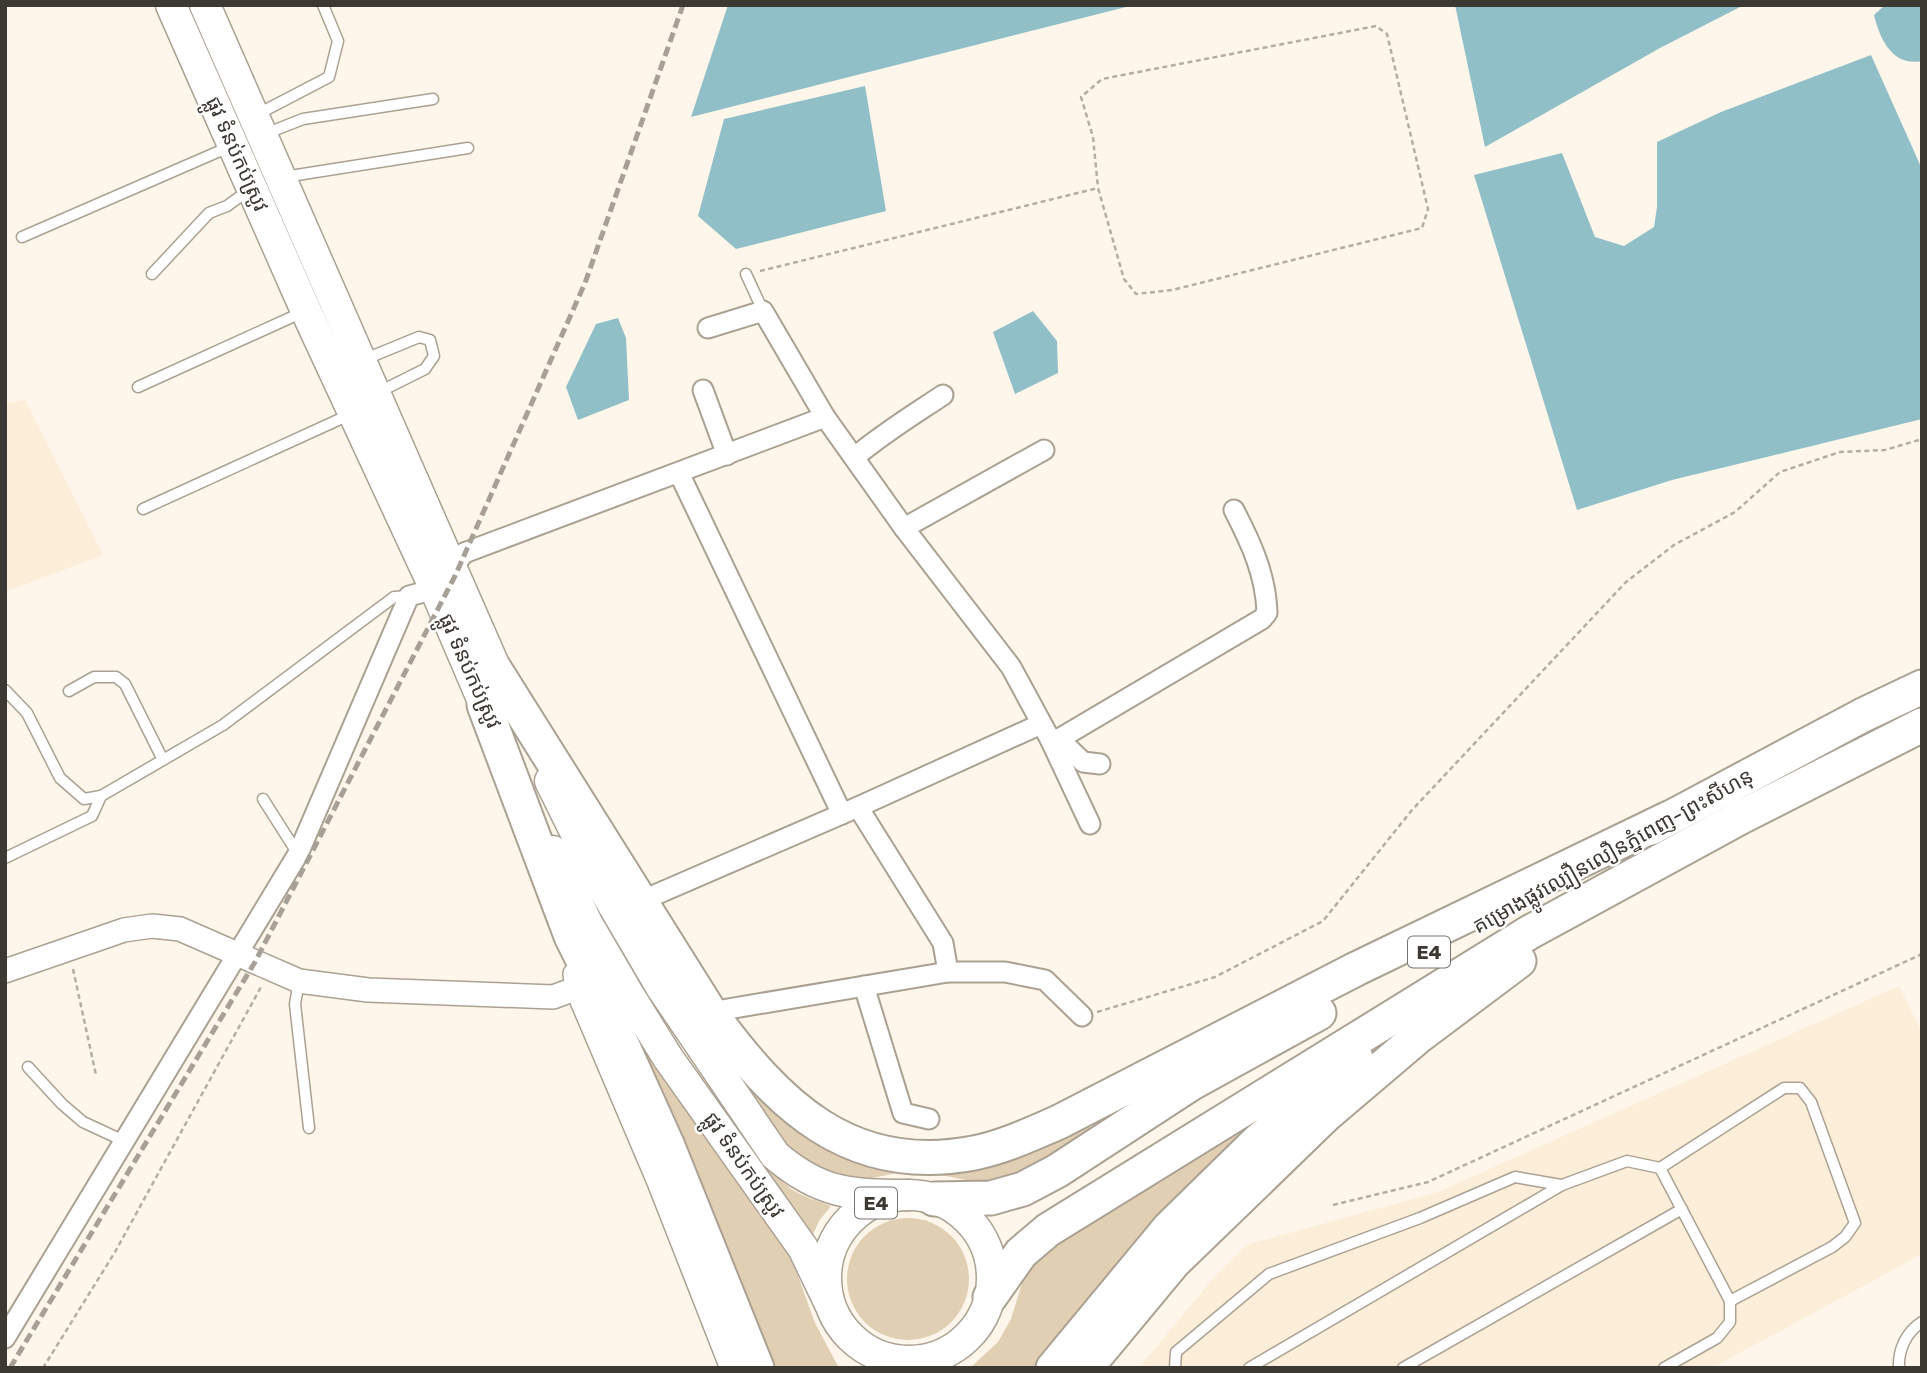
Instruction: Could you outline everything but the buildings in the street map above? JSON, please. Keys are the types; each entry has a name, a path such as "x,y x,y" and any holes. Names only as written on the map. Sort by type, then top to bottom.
{"highway":[{"path":"494,668 710,1012 743,1057 775,1092 798,1112 852,1143 882,1153 944,1157 975,1153 1010,1143 1059,1122 1356,969 1669,818"},
{"name":"គម្រោងផ្លូវល្បឿនលឿនភ្នំពេញ-ព្រះសីហនុ","path":"921,1197 991,1198 1023,1189 1192,1083 1669,818 1863,715 1922,687"},
{"path":"484,705 586,986 667,1144 757,1368"},
{"name":"គម្រោងផ្លូវល្បឿនលឿនភ្នំពេញ-ព្រះសីហនុ","path":"990,1297 1021,1253 1048,1230 1530,932 1741,817 1922,725"},
{"path":"1086,1368 1174,1262 1326,1115 1419,1036 1540,946 1741,817"},
{"path":"1053,1368 1169,1228 1259,1140 1367,1049 1530,932"}],"main road":[{"name":"ផ្លូវ ទំនប់កប់ស្រូវ","path":"171,5 306,311 364,404 432,584 484,705 587,922 668,1058 803,1248 835,1314 853,1368"},
{"name":"ផ្លូវ ទំនប់កប់ស្រូវ","path":"205,5 360,361 364,404"},
{"name":"ផ្លូវ ទំនប់កប់ស្រូវ","path":"432,584 494,668 597,876 660,986 775,1155 797,1174 828,1188 861,1195 921,1197"},
{"name":"E4","path":"921,1197 956,1210 975,1227 986,1248 992,1272 990,1297 981,1319 966,1338 942,1354 914,1361 886,1358 860,1346 835,1314 825,1277 830,1252 841,1229 860,1211 883,1199 921,1197"},
{"path":"943,1368 966,1338"}],"street":[{"path":"708,328 763,311 825,417 904,528 1011,667 1050,734 1090,824"},
{"path":"704,390 727,455"},
{"path":"855,457 877,438 943,396"},
{"path":"5,1338 298,854 432,584 464,553 825,417"},
{"path":"904,528 1044,450"},
{"path":"678,473 850,810 943,943 948,972"},
{"path":"640,901 850,810 1050,734 1262,619 1267,613 1263,578 1254,550 1234,510"},
{"path":"1050,734 1083,762 1100,764"},
{"path":"5,971 124,930 152,926 180,929 299,981 368,990 553,997 586,986 732,1368"},
{"path":"710,1012 948,972 1005,972 1045,980 1082,1016"},
{"path":"864,986 903,1113 929,1119"}],"lane":[{"path":"258,126 329,77 338,41 323,5"},
{"path":"258,126 433,99"},
{"path":"22,237 233,145"},
{"path":"280,178 467,148"},
{"path":"152,274 209,213 227,206 251,188"},
{"path":"746,274 763,311"},
{"path":"138,387 306,311"},
{"path":"143,509 364,404 425,369 434,356 430,340 419,337 360,361"},
{"path":"5,690 27,713 60,778 84,799 101,796 223,725 394,597 432,584"},
{"path":"69,691 94,677 116,677 125,684 163,760"},
{"path":"5,858 92,816 101,796"},
{"path":"263,799 298,854"},
{"path":"299,981 295,1004 309,1128"},
{"path":"28,1068 83,1122 124,1141"},
{"path":"1249,1368 1562,1185 1627,1161 1660,1168 1784,1088 1800,1088 1811,1102 1855,1223 1845,1237 1832,1247 1730,1301"},
{"path":"1660,1168 1730,1301 1730,1322 1717,1338 1678,1364 1664,1368"},
{"path":"1175,1368 1176,1352 1269,1274 1420,1218 1515,1177 1562,1185"},
{"path":"1403,1368 1682,1209"},
{"path":"1899,1368 1898,1354 1904,1340 1922,1322"}],"path":[{"path":"1376,26 1387,34 1428,209 1422,228 1172,290 1136,294 1124,279 1098,188 1093,137 1081,97 1102,79 1376,26"},
{"path":"746,274 1098,188"},
{"path":"1082,1016 1214,977 1323,921 1412,810 1626,582 1674,545 1735,512 1780,471 1840,452 1885,450 1922,439"},
{"path":"69,949 96,1075"},
{"path":"1332,1205 1428,1182 1922,954"},
{"path":"43,1368 115,1252 271,969"}],"shaded area":[{"path":"25,400 103,555 5,592 5,404"},
{"path":"1899,986 1922,1033 1922,1254 1712,1368 1139,1368 1211,1281 1246,1245 1438,1192"},
{"path":"648,1041 783,1245 797,1273 815,1323 839,1368 774,1368 761,1343 639,1045"},
{"path":"755,1091 872,1164 1087,1123 1092,1132 1031,1169 985,1184 931,1173 902,1172 863,1180 833,1175 800,1158 775,1131 749,1096"},
{"path":"729,1112 757,1153 782,1181 800,1194 831,1206 819,1221 812,1237 725,1115"},
{"path":"1235,1129 1241,1140 1064,1368 970,1368 998,1342 1011,1319 1026,1270 1045,1248"},
{"path":"908,1218 931,1223 951,1236 964,1256 969,1279 964,1302 951,1322 931,1335 908,1340 885,1335 865,1322 852,1302 847,1279 852,1256 865,1236 885,1223"}],"water":[{"path":"728,5 1134,5 691,117"},
{"path":"1455,5 1744,5 1660,48 1485,147"},
{"path":"1885,5 1922,5 1922,61 1903,60 1889,50 1874,15"},
{"path":"1871,55 1922,169 1922,419 1672,480 1577,510 1474,175 1562,153 1595,237 1624,246 1654,227 1657,207 1657,142 1721,112"},
{"path":"865,86 886,211 736,249 698,216 724,119"},
{"path":"1033,311 1057,341 1058,373 1015,394 993,332"},
{"path":"618,318 626,338 629,400 578,420 566,387 596,324"}],"railway":[{"path":"10,1368 255,962 455,576 585,283 683,5"}]}
